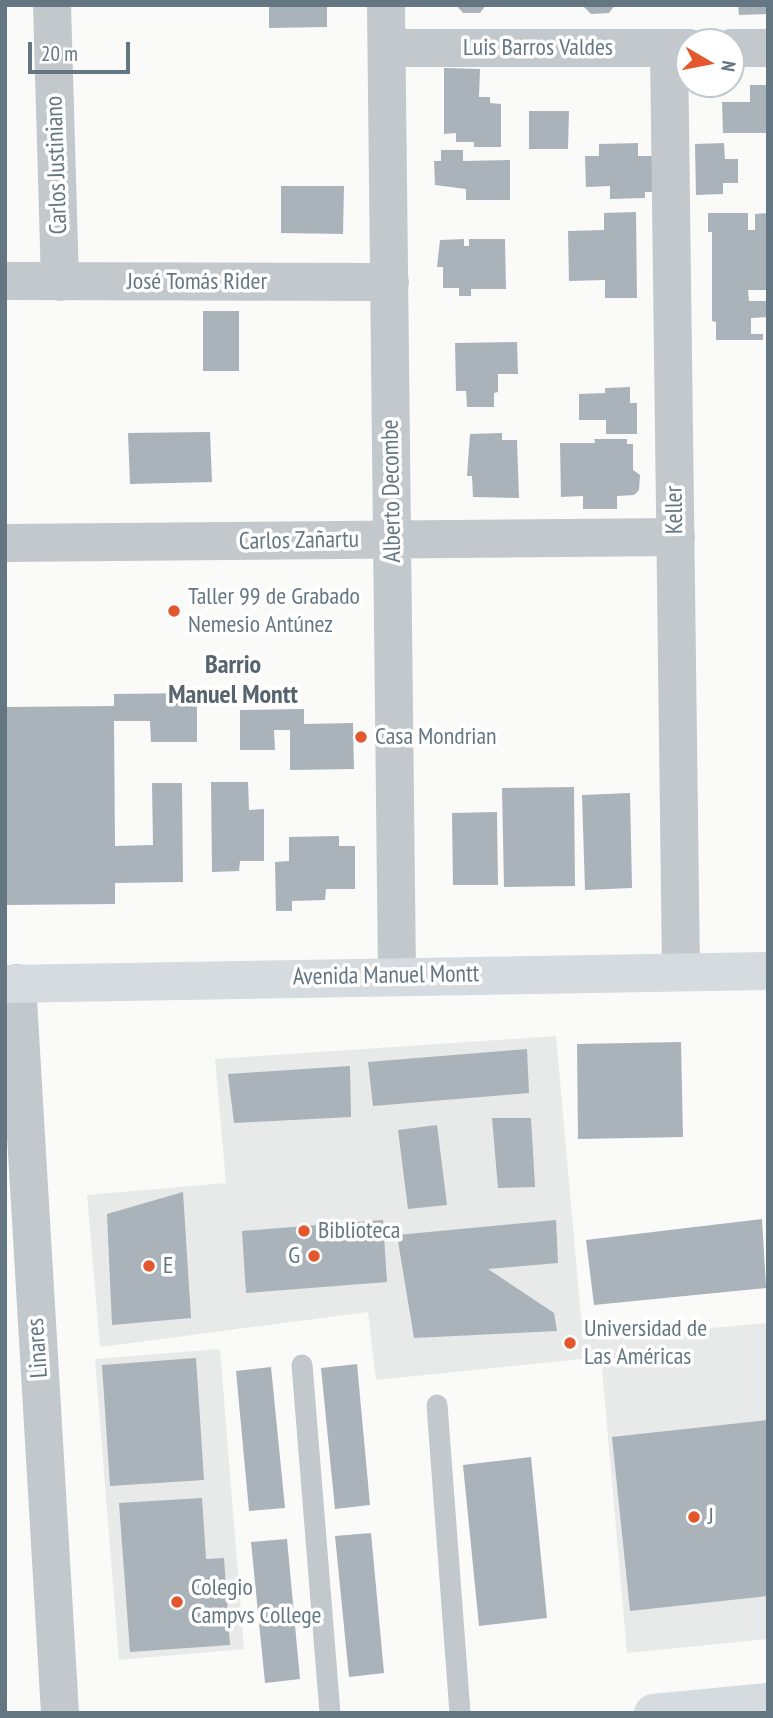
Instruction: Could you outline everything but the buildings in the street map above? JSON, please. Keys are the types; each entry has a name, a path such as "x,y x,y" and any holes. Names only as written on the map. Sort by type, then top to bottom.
{"main road":[{"name":"Avenida Manuel Montt","path":"11,983 768,971"},
{"path":"653,1713 768,1702"}],"street":[{"name":"Carlos Justiniano","path":"52,5 60,282"},
{"name":"Alberto Decombe","path":"386,5 397,976"},
{"name":"Luis Barros Valdes","path":"387,48 675,48"},
{"path":"745,48 768,48"},
{"name":"Keller","path":"679,98 676,537 681,971"},
{"name":"José Tomás Rider","path":"5,281 390,282"},
{"name":"Carlos Zañartu","path":"5,543 676,537"},
{"name":"Linares","path":"11,983 60,1713"}],"lane":[{"path":"302,1365 330,1713"},
{"path":"438,1405 460,1713"}],"shaded area":[{"name":"Universidad de Las Américas","path":"556,1036 583,1339 768,1323 768,1639 627,1653 601,1357 376,1380 368,1312 100,1347 87,1195 226,1183 215,1059"},
{"path":"220,1349 244,1649 119,1660 95,1359"}],"place":[{"name":"Taller 99 de Grabado Nemesio Antúnez","path":"174,611"},
{"name":"Casa Mondrian","path":"361,737"},
{"name":"Biblioteca","path":"304,1231"},
{"name":"G","path":"314,1256"},
{"name":"E","path":"149,1266"},
{"name":"Universidad de Las Américas","path":"570,1343"},
{"name":"J","path":"694,1517"},
{"name":"Colegio Campvs College","path":"177,1602"}],"district":[{"name":"Barrio Manuel Montt","path":"233,681"}]}
